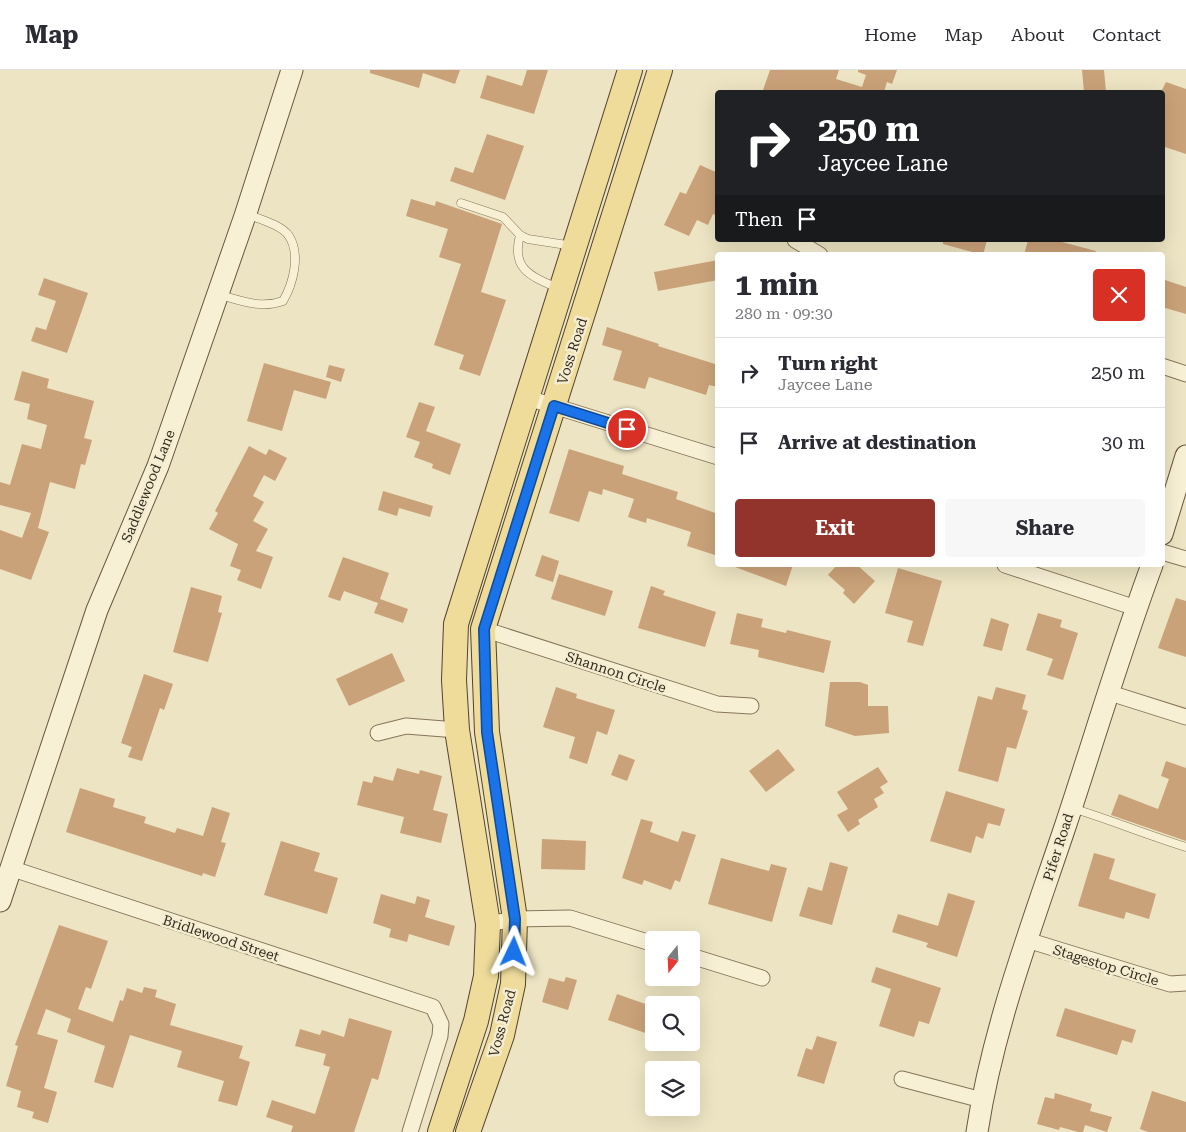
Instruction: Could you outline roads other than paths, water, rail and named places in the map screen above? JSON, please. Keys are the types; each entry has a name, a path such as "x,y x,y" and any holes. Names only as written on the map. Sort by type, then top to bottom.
{"main road":[{"name":"Voss Road","path":"440,1132 476,1021 486,976 488,924 457,730 454,680 456,624 630,70"},
{"name":"Voss Road","path":"468,1132 502,1035 513,984 515,919 487,732 484,629 494,590 660,70"},
{"path":"577,241 605,245"},
{"path":"468,582 494,590"}],"street":[{"name":"Saddlewood Lane","path":"0,901 97,610 158,466 246,213 292,70"},
{"path":"798,242 815,252"},
{"path":"1165,367 1186,374"},
{"path":"528,398 715,456"},
{"path":"1165,524 1186,456"},
{"path":"1165,553 1186,560"},
{"path":"1011,567 1136,608"},
{"name":"Pifer Road","path":"977,1132 982,1100 1000,1023 1110,693 1136,608 1151,567"},
{"name":"Shannon Circle","path":"484,629 717,704 751,706"},
{"path":"1110,693 1186,717"},
{"path":"378,733 406,726 457,730"},
{"name":"Bridlewood Street","path":"10,868 433,1007 441,1024 440,1036 410,1132"},
{"path":"488,924 515,919 570,918 645,941"},
{"name":"Stagestop Circle","path":"1027,940 1170,984 1186,983"},
{"path":"700,959 762,978"},
{"path":"902,1079 982,1100"}],"lane":[{"path":"461,203 503,217 520,235 528,239 577,241"},
{"path":"218,294 254,304 271,306 283,301 289,290 294,272 295,252 289,236 246,213"},
{"path":"520,235 516,250 518,261 536,278 562,289"},
{"path":"1072,808 1107,819 1125,828 1186,847"}]}
